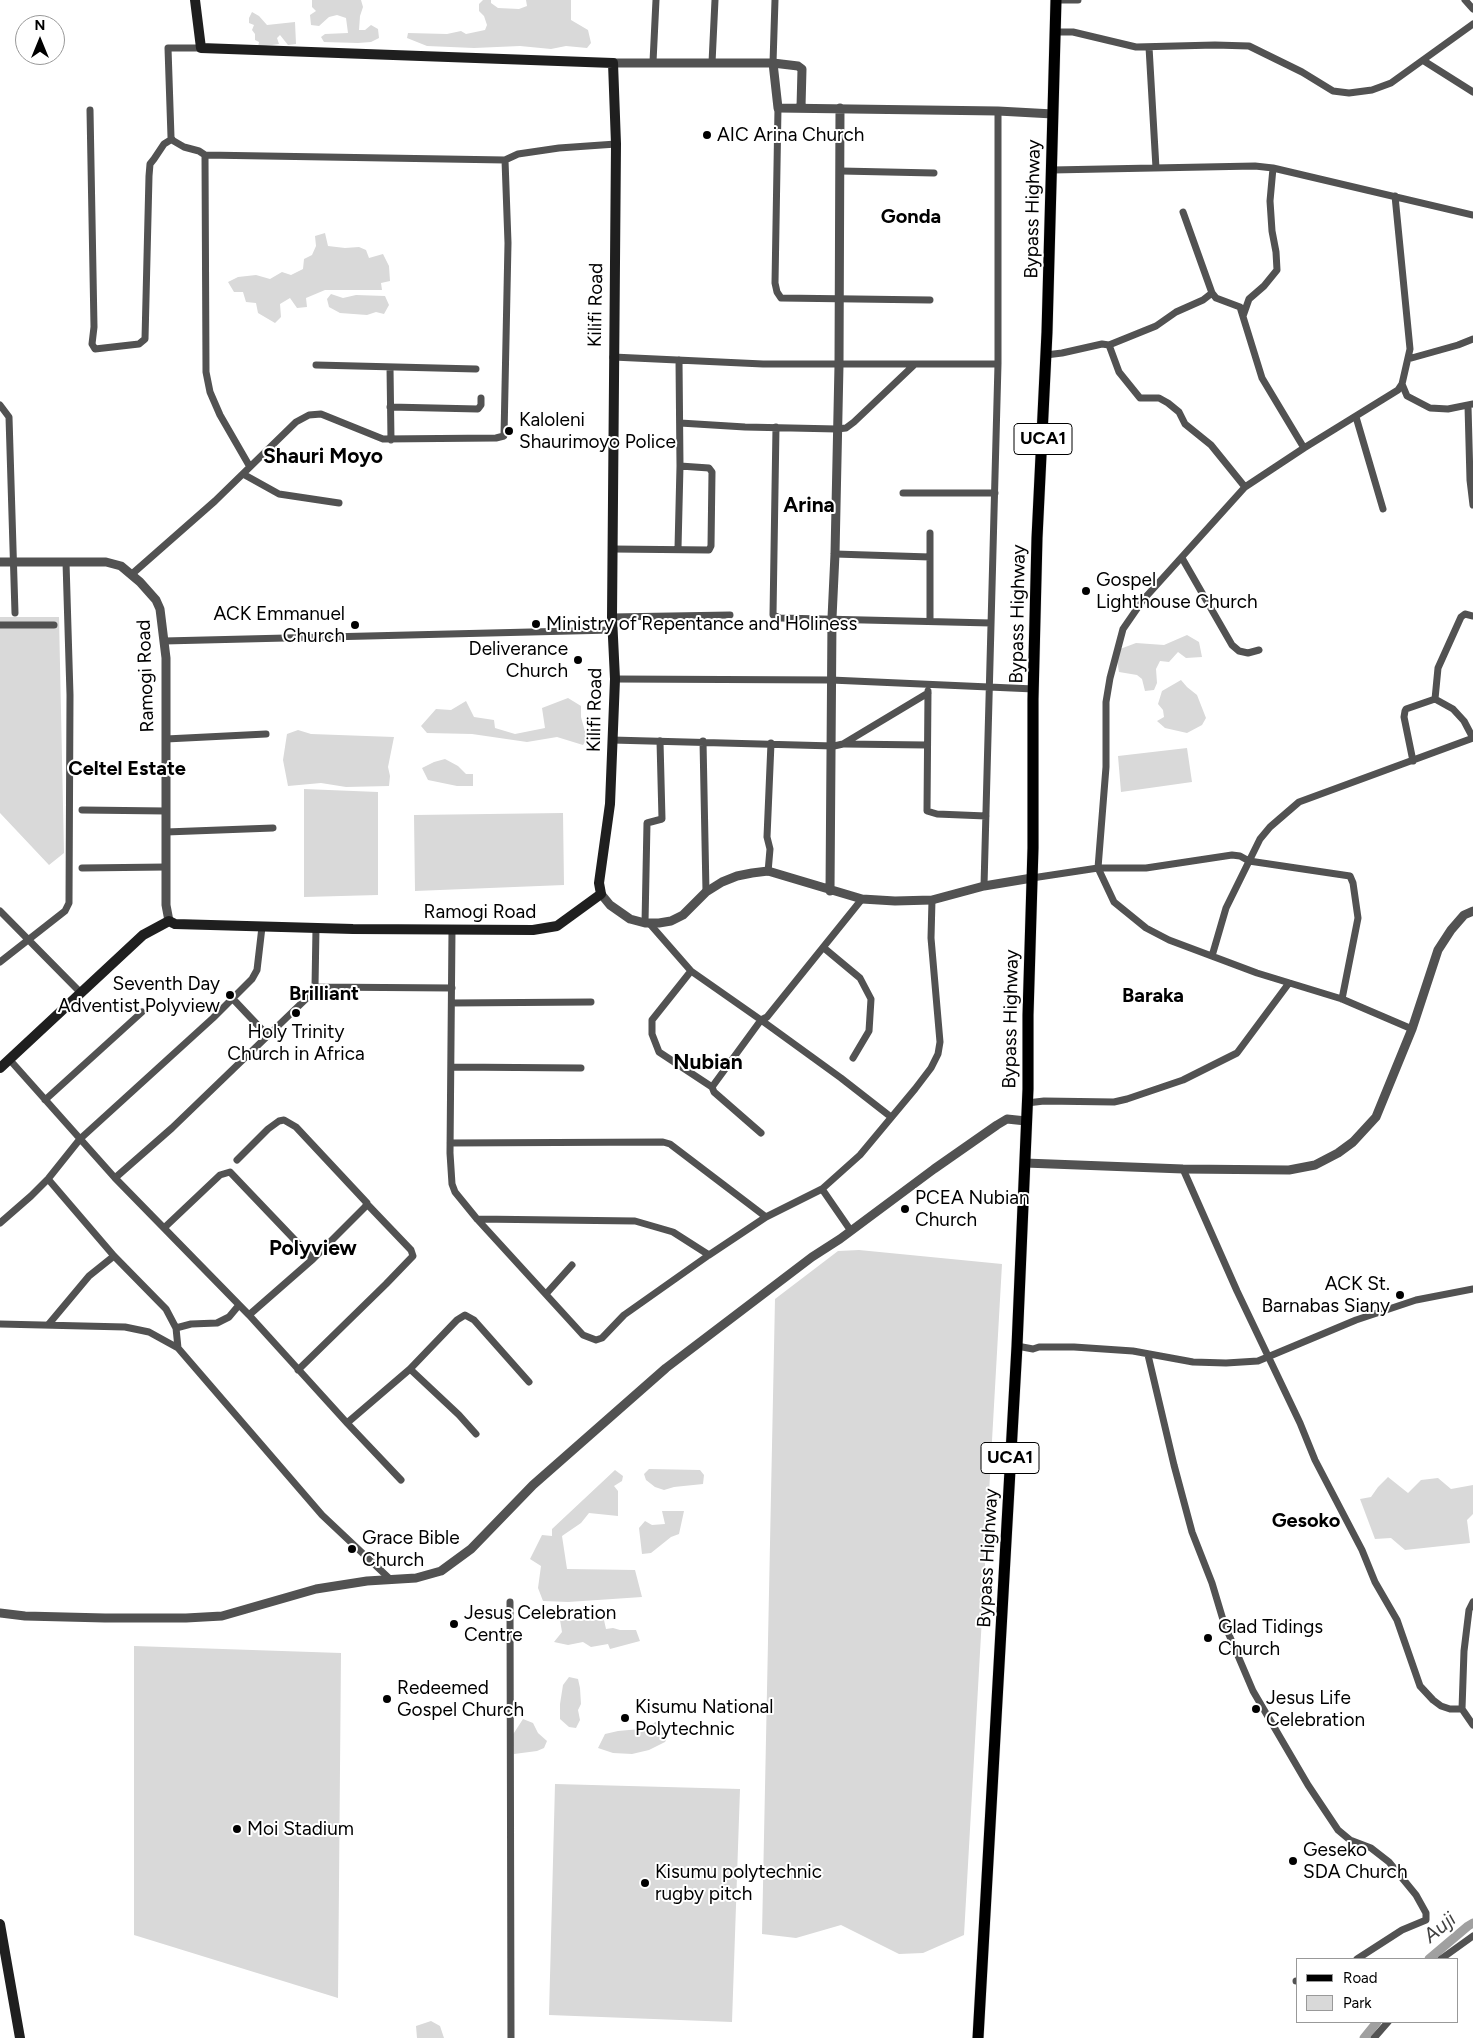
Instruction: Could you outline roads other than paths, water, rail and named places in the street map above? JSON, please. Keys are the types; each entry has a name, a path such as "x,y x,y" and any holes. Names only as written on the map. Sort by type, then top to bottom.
{"main road":[{"path":"195,0 201,48 613,63"},
{"name":"Bypass Highway","path":"978,2038 1017,1346 1028,1103 1037,538 1046,355 1056,0"},
{"name":"Kilifi Road","path":"601,894 599,883 610,804 615,679 612,630 616,144 613,63"},
{"name":"Ramogi Road","path":"169,921 175,924 262,927 543,930 556,926 601,894"},
{"path":"0,1068 143,935 169,921"},
{"path":"0,1924 20,2038"}],"street":[{"path":"652,62 656,0"},
{"path":"712,63 715,0"},
{"path":"775,0 773,63 778,108 775,283 777,292 781,298 788,299 930,300"},
{"path":"1056,0 1078,0"},
{"path":"1465,0 1473,9"},
{"path":"1054,32 1073,32 1102,38 1122,45 1149,47 1215,44 1249,46 1302,72 1333,91 1349,93 1372,90 1391,83 1473,24"},
{"path":"1149,47 1156,168"},
{"path":"201,48 168,48 169,116 172,139 184,147 199,151 205,155 505,160 518,154 559,148 616,144"},
{"path":"1424,61 1473,92"},
{"path":"613,63 773,63 798,66 802,69 801,107"},
{"path":"778,108 998,111 1053,114"},
{"path":"830,891 832,618 839,365 840,108"},
{"path":"90,110 94,327 92,344 95,349 140,344 144,341 150,164 164,144 172,139"},
{"path":"984,886 998,364 998,111"},
{"path":"205,155 206,372 210,392 220,415 250,467"},
{"path":"132,574 215,501 296,422 314,413 345,423 383,439 391,440 496,438 504,436 508,243 505,160"},
{"path":"1052,170 1223,166 1273,168 1473,215"},
{"path":"1243,316 1249,299 1264,286 1277,270 1270,201 1273,168"},
{"path":"841,171 934,173"},
{"path":"1395,196 1410,349 1402,384 1398,390 1304,448 1246,487 1143,600 1123,629 1110,678 1106,702 1106,767 1098,868 1114,902 1146,928 1169,940 1289,984 1342,999 1412,1029"},
{"path":"1183,212 1212,293 1216,298 1240,306 1262,378 1304,448"},
{"path":"1046,355 1102,344 1109,345 1156,326 1176,312 1203,300 1212,293"},
{"path":"1408,359 1473,339"},
{"path":"1109,345 1119,372 1140,398 1159,398 1179,412 1185,424 1192,432 1210,445 1246,487"},
{"path":"613,357 839,365 998,364"},
{"path":"678,548 680,466 679,360"},
{"path":"316,365 476,369"},
{"path":"680,423 776,428 846,428 914,365"},
{"path":"390,367 391,440"},
{"path":"1402,384 1406,396 1430,408 1439,410 1470,405 1470,480 1473,505"},
{"path":"390,407 478,410 481,405 481,398"},
{"path":"0,405 9,417 15,613"},
{"path":"1356,417 1383,509"},
{"path":"776,428 773,616 780,618 991,623"},
{"path":"613,549 678,548 706,550 711,546 712,472 706,466 680,466"},
{"path":"243,474 279,494 339,503"},
{"path":"902,493 995,493"},
{"path":"930,533 930,621"},
{"path":"835,554 930,557"},
{"path":"1182,558 1232,645 1239,651 1248,653 1259,650"},
{"name":"Ramogi Road","path":"0,562 106,562 121,566 132,574 156,600 160,609 164,641 166,906 169,921"},
{"path":"0,962 65,911 69,903 70,695 66,562"},
{"path":"1435,699 1438,668 1461,617 1465,614 1473,616"},
{"path":"612,617 730,615"},
{"path":"0,625 54,625"},
{"path":"164,641 612,630"},
{"path":"615,679 831,680 1034,689"},
{"path":"928,684 926,746 927,810 937,814 986,816"},
{"path":"844,744 928,693"},
{"path":"1212,956 1226,908 1264,833 1299,802 1412,761 1473,738 1464,721 1453,709 1435,699 1406,709 1404,714 1412,761"},
{"path":"166,739 266,734"},
{"path":"612,740 771,743 831,747 844,744 926,746"},
{"path":"660,741 662,819 647,822 647,924 691,970 841,1078 890,1117"},
{"path":"703,741 706,892"},
{"path":"768,872 770,849 767,837 771,743"},
{"path":"82,810 166,811"},
{"path":"166,832 273,828"},
{"path":"601,894 610,905 630,919 647,924 671,922 683,915 706,892 722,882 737,876 768,872 862,899 895,901 932,900 984,886 1098,868 1146,868 1232,855 1240,856 1249,861 1346,875 1352,880 1358,918 1342,999"},
{"path":"82,868 166,867"},
{"path":"712,1087 761,1020 767,1017 862,899"},
{"path":"452,930 450,1143 452,1184 455,1192 476,1219 583,1335 596,1340 602,1338 624,1315 709,1254 766,1217 822,1189 855,1160 915,1090 931,1068 940,1046 931,938 932,900"},
{"path":"0,911 80,992"},
{"path":"1025,1163 1184,1169 1289,1170 1315,1165 1338,1153 1353,1142 1376,1117 1412,1029 1438,950 1464,915 1473,911"},
{"path":"0,1223 48,1179 80,1139 233,999 255,974 262,927"},
{"path":"115,1178 172,1128 310,996 315,987 316,928"},
{"path":"824,948 860,978 871,999 869,1031 853,1058"},
{"path":"691,970 652,1020 652,1034 659,1052 712,1087 714,1092 761,1133"},
{"path":"1028,1103 1044,1101 1114,1102 1127,1100 1183,1080 1237,1052 1289,984"},
{"path":"315,987 452,988"},
{"path":"233,999 268,1036"},
{"path":"452,1003 591,1002"},
{"path":"46,1100 142,1012"},
{"path":"9,1059 115,1178 249,1315 401,1480"},
{"path":"451,1067 581,1068"},
{"path":"0,1613 25,1616 98,1618 222,1616 316,1589 367,1581 392,1581 430,1575 453,1564 471,1549 532,1485 666,1368 812,1257 851,1232 920,1179 997,1125 1007,1119 1026,1121"},
{"path":"236,1160 268,1129 279,1121 284,1120 296,1127 411,1250 412,1256 386,1284 298,1370"},
{"path":"450,1143 663,1142 670,1144 766,1217"},
{"path":"1184,1169 1300,1423 1315,1460 1362,1550 1375,1582 1397,1620 1420,1686 1433,1700 1442,1706 1462,1710"},
{"path":"164,1228 220,1175 230,1172 313,1259"},
{"path":"48,1179 114,1256 166,1309 176,1328 178,1348"},
{"path":"822,1189 851,1232"},
{"path":"249,1315 313,1259 367,1204"},
{"path":"476,1219 635,1221 673,1232 709,1254"},
{"path":"48,1325 89,1276 114,1256"},
{"path":"546,1294 572,1265"},
{"path":"1017,1346 1034,1349 1039,1347 1074,1347 1133,1351 1193,1362 1226,1363 1258,1361 1356,1320 1407,1303 1473,1289"},
{"path":"176,1328 191,1324 217,1323 229,1316 239,1305"},
{"path":"347,1423 410,1368 457,1320 465,1315 474,1320 529,1382"},
{"path":"0,1324 125,1327 149,1332 178,1348 322,1515 392,1581"},
{"path":"1148,1355 1192,1532 1212,1582 1224,1623 1253,1692 1308,1785 1338,1830 1350,1840 1371,1848 1389,1862 1416,1895 1426,1914 1426,1920 1402,1930 1358,1958"},
{"path":"410,1368 476,1434"},
{"path":"510,1602 511,2038"},
{"path":"1473,1602 1468,1610 1464,1650 1462,1710 1473,1725"},
{"path":"1442,1958 1473,1936"},
{"path":"1374,2038 1387,2023"}],"waterway":[{"name":"Auji","path":"1430,1958 1473,1923"},
{"name":"Auji","path":"1364,2038 1376,2023"}],"place":[{"name":"AIC Arina Church","path":"707,135"},
{"name":"Kaloleni Shaurimoyo Police","path":"509,431"},
{"name":"Gospel Lighthouse Church","path":"1086,591"},
{"name":"Ministry of Repentance and Holiness","path":"536,624"},
{"name":"ACK Emmanuel Church","path":"355,625"},
{"name":"Deliverance Church","path":"578,660"},
{"name":"Seventh Day Adventist Polyview","path":"230,995"},
{"name":"Holy Trinity Church in Africa","path":"296,1013"},
{"name":"PCEA Nubian Church","path":"905,1209"},
{"name":"ACK St. Barnabas Siany","path":"1400,1295"},
{"name":"Grace Bible Church","path":"352,1549"},
{"name":"Jesus Celebration Centre","path":"454,1624"},
{"name":"Glad Tidings Church","path":"1208,1638"},
{"name":"Redeemed Gospel Church","path":"387,1699"},
{"name":"Jesus Life Celebration","path":"1256,1709"},
{"name":"Kisumu National Polytechnic","path":"625,1718"},
{"name":"Moi Stadium","path":"237,1829"},
{"name":"Geseko SDA Church","path":"1293,1861"},
{"name":"Kisumu polytechnic rugby pitch","path":"645,1883"}],"district":[{"name":"Gonda","path":"911,217"},
{"name":"Shauri Moyo","path":"323,457"},
{"name":"Arina","path":"809,506"},
{"name":"Celtel Estate","path":"127,769"},
{"name":"Brilliant","path":"324,994"},
{"name":"Baraka","path":"1153,996"},
{"name":"Nubian","path":"708,1063"},
{"name":"Polyview","path":"313,1249"},
{"name":"Gesoko","path":"1306,1521"}]}
